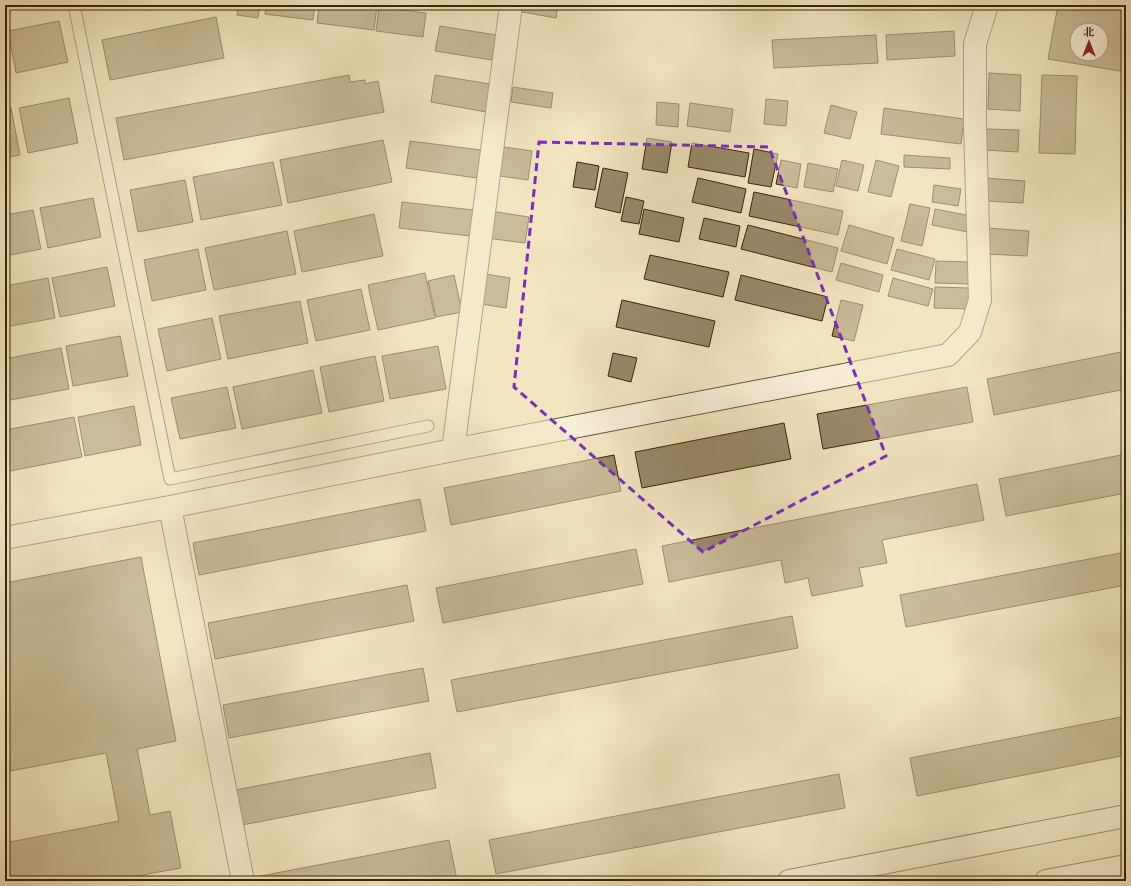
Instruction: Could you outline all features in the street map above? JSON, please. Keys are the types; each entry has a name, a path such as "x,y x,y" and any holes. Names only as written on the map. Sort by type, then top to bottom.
{"street":[{"path":"453,450 511,5"},
{"path":"5,538 948,355 970,332 980,300 975,124 975,44 987,5"},
{"path":"170,507 243,881"},
{"path":"789,881 1126,816"},
{"path":"1046,881 1126,866"}],"lane":[{"path":"74,5 170,479 428,426"}],"highlighted area":[{"path":"539,142 769,147 886,456 703,552 514,387"}],"building":[{"path":"238,5 260,5 258,18 237,15"},
{"path":"266,5 315,5 313,20 265,14"},
{"path":"319,5 377,6 374,30 317,23"},
{"path":"523,5 558,5 556,18 522,12"},
{"path":"1058,5 1094,5 1126,10 1126,72 1048,59"},
{"path":"379,7 426,13 423,37 376,31"},
{"path":"216,17 224,58 110,80 102,40"},
{"path":"59,21 68,62 16,73 8,31"},
{"path":"440,26 496,35 492,60 435,51"},
{"path":"954,31 955,56 887,60 886,35"},
{"path":"876,35 878,63 774,68 772,40"},
{"path":"5,47 10,75 5,76"},
{"path":"989,73 1021,75 1020,111 988,109"},
{"path":"349,75 350,82 365,80 365,84 378,81 384,112 124,160 116,118"},
{"path":"435,75 490,84 486,112 431,102"},
{"path":"1042,75 1077,76 1075,154 1039,153"},
{"path":"513,87 553,93 551,108 511,102"},
{"path":"69,98 78,143 28,153 19,108"},
{"path":"766,99 788,101 786,126 764,124"},
{"path":"657,102 679,104 678,127 656,125"},
{"path":"690,103 733,109 730,132 687,126"},
{"path":"831,105 857,112 850,139 824,133"},
{"path":"11,108 20,155 5,158 5,109"},
{"path":"884,108 964,119 961,144 881,134"},
{"path":"986,129 1019,130 1018,152 985,150"},
{"path":"647,138 672,142 667,173 642,169"},
{"path":"383,140 392,182 288,203 280,160"},
{"path":"410,141 481,150 477,178 406,168"},
{"path":"692,143 749,153 745,177 688,167"},
{"path":"504,147 532,151 528,180 500,176"},
{"path":"754,149 778,154 771,187 748,183"},
{"path":"904,155 950,158 950,169 904,167"},
{"path":"781,160 801,164 797,188 776,184"},
{"path":"842,160 864,165 858,191 836,186"},
{"path":"876,160 899,166 891,197 868,192"},
{"path":"273,162 282,205 201,220 193,177"},
{"path":"577,162 599,166 595,190 573,187"},
{"path":"808,163 838,169 833,192 804,187"},
{"path":"603,168 628,173 620,213 595,207"},
{"path":"698,178 746,189 741,213 692,202"},
{"path":"986,178 1025,181 1023,203 985,201"},
{"path":"185,180 193,222 138,232 130,190"},
{"path":"934,185 961,189 958,206 932,202"},
{"path":"754,192 843,211 838,235 749,216"},
{"path":"626,197 644,201 639,224 621,221"},
{"path":"93,198 101,237 48,248 40,208"},
{"path":"402,202 473,210 470,236 399,228"},
{"path":"910,204 930,208 922,246 901,241"},
{"path":"644,209 684,218 679,242 639,234"},
{"path":"935,209 971,216 968,232 932,225"},
{"path":"33,210 41,249 5,256 5,215"},
{"path":"490,211 529,217 525,243 486,238"},
{"path":"374,214 383,256 302,272 294,231"},
{"path":"704,218 740,226 736,247 699,239"},
{"path":"748,225 838,248 832,272 741,249"},
{"path":"849,225 894,238 887,264 841,251"},
{"path":"987,228 1029,231 1027,256 986,254"},
{"path":"287,231 296,274 214,290 205,248"},
{"path":"198,249 206,290 152,301 144,260"},
{"path":"897,249 935,259 929,280 891,270"},
{"path":"650,255 729,272 723,297 644,279"},
{"path":"936,261 970,262 969,284 935,283"},
{"path":"841,263 883,275 879,292 836,280"},
{"path":"107,267 115,306 60,317 52,278"},
{"path":"425,273 435,318 378,330 368,285"},
{"path":"486,274 510,278 506,308 481,304"},
{"path":"454,275 462,312 436,317 428,281"},
{"path":"741,275 828,297 822,321 735,300"},
{"path":"48,278 55,318 5,327 5,286"},
{"path":"893,278 933,289 928,306 888,296"},
{"path":"935,287 969,288 968,309 934,308"},
{"path":"361,289 370,330 316,341 307,300"},
{"path":"622,300 715,321 709,347 616,327"},
{"path":"841,300 863,305 854,341 832,336"},
{"path":"300,301 308,343 228,359 219,316"},
{"path":"212,318 221,359 167,371 158,329"},
{"path":"120,336 128,376 73,386 66,346"},
{"path":"438,346 446,389 390,399 382,356"},
{"path":"61,348 69,389 5,401 5,359"},
{"path":"1126,351 1126,389 994,415 987,379"},
{"path":"613,353 637,358 631,382 608,376"},
{"path":"375,356 384,401 329,412 320,367"},
{"path":"313,370 322,413 242,429 233,387"},
{"path":"227,387 236,428 180,439 171,398"},
{"path":"967,387 973,422 823,449 817,414"},
{"path":"134,406 141,445 85,456 78,417"},
{"path":"74,417 82,457 5,472 5,430"},
{"path":"784,423 791,459 642,488 635,452"},
{"path":"1126,454 1126,493 1006,516 999,479"},
{"path":"614,455 621,491 451,525 444,488"},
{"path":"977,484 984,520 882,540 887,563 859,568 863,586 812,596 808,578 785,583 781,560 669,582 662,546"},
{"path":"420,499 426,531 199,575 193,543"},
{"path":"636,549 643,584 443,623 436,588"},
{"path":"1126,552 1126,585 906,627 900,595"},
{"path":"141,557 176,741 137,749 150,815 170,811 181,868 109,881 5,881 5,843 119,821 106,753 5,772 5,583"},
{"path":"407,585 414,621 215,659 208,623"},
{"path":"792,616 798,648 457,712 451,680"},
{"path":"423,668 429,701 229,738 223,705"},
{"path":"1126,716 1126,755 917,796 910,758"},
{"path":"430,753 436,788 242,825 235,790"},
{"path":"839,774 845,808 496,874 489,840"},
{"path":"449,840 457,880 251,881 250,878"}]}
